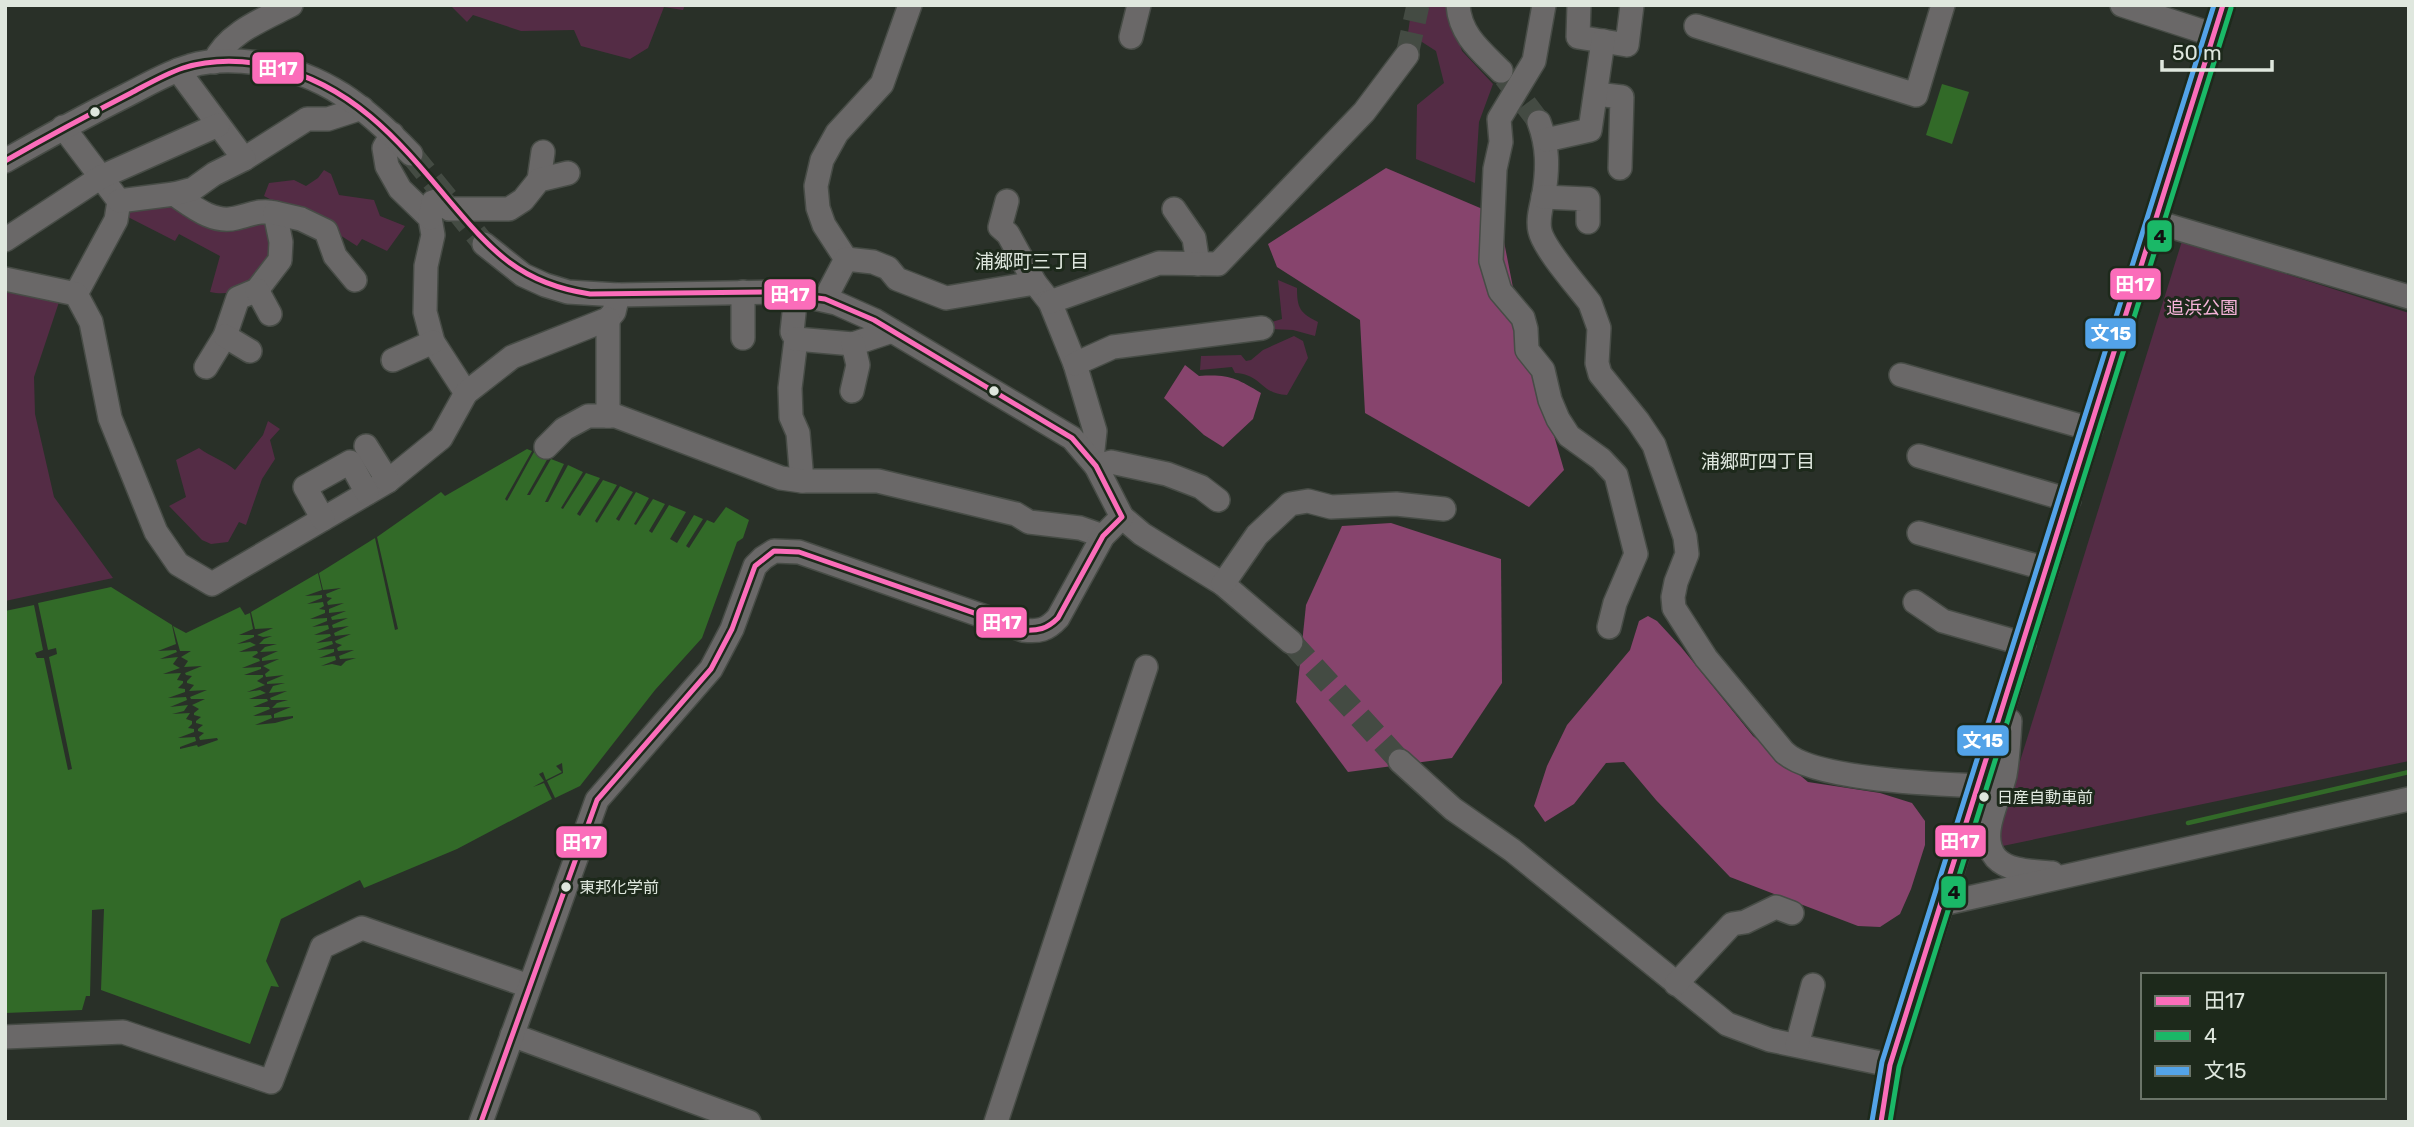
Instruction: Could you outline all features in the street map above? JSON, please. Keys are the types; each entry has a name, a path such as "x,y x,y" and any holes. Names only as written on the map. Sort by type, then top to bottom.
{"street":[{"path":"214,62 220,50 250,26 291,5"},
{"path":"846,259 824,225 818,208 816,186 822,160 836,133 882,84 910,5"},
{"path":"1131,37 1139,5"},
{"path":"1458,5 1466,33 1501,71"},
{"path":"1544,5 1534,61 1499,119 1501,142 1495,169 1491,261 1500,291 1523,318 1527,329 1527,350 1543,370 1558,419 1569,436 1601,459 1616,475 1636,554 1615,603 1609,627"},
{"path":"1579,5 1578,37 1627,45 1632,5"},
{"path":"1696,26 1916,94 1943,5"},
{"path":"2122,5 2214,35"},
{"path":"1881,1122 1890,1065 2224,5"},
{"path":"1603,41 1590,130 1542,131 1547,176 1539,228 1541,236 1590,303 1598,328 1597,363 1600,374 1654,445 1685,537 1687,554 1676,582 1674,608 1706,658 1784,752 1798,762 1878,780 1979,786"},
{"path":"1050,302 1159,263 1218,264 1364,113 1407,55"},
{"path":"5,161 16,150 178,70 214,62 241,60 283,67 333,87 362,108 411,154"},
{"path":"178,70 244,159"},
{"path":"1596,94 1622,97 1620,168"},
{"path":"119,201 193,189 307,119 328,119 362,108"},
{"path":"5,240 101,177 218,125"},
{"path":"63,127 119,201 116,220 76,294"},
{"path":"392,134 384,148 387,166 400,189 430,218"},
{"path":"466,393 433,342 425,312 426,266 433,235 430,218 433,202 439,200 449,209 509,209 523,200 539,180 543,152"},
{"path":"539,180 568,173"},
{"path":"174,194 216,219 233,219 254,212 275,213 301,219 349,242"},
{"path":"1543,197 1588,199 1588,222"},
{"path":"1007,201 1000,227 1008,234 1035,283 1050,302 1075,364 1095,431 1094,463"},
{"path":"1174,209 1194,238 1198,264"},
{"path":"206,367 225,336 238,298 257,290 280,260 281,242 275,213"},
{"path":"2156,222 2409,297"},
{"path":"326,231 335,256 355,279"},
{"path":"485,244 523,275 568,292 618,295 743,292 796,294 825,299 852,310 1072,438 1094,463 1122,517 1142,534 1223,584 1292,642"},
{"path":"846,259 873,262 888,268 897,279 946,298 1035,283"},
{"path":"825,299 846,259"},
{"path":"5,278 76,294 91,322 110,418 156,532 178,564 212,584 388,481 441,438 466,393 512,358 608,319 614,313 618,295"},
{"path":"257,290 270,314"},
{"path":"743,292 746,326"},
{"path":"796,294 792,332 796,339 790,388 791,417 798,433 802,481"},
{"path":"608,319 608,416"},
{"path":"1075,364 1113,347 1262,328"},
{"path":"796,339 853,344 892,331"},
{"path":"225,336 250,351"},
{"path":"393,360 433,342"},
{"path":"852,391 858,365 853,344"},
{"path":"1901,375 2091,429"},
{"path":"546,447 564,429 588,416 616,416 781,478 802,481 878,481 1016,514 1030,522 1080,528 1103,536"},
{"path":"366,446 388,481"},
{"path":"1919,456 2068,500"},
{"path":"323,519 305,487 350,462 367,493"},
{"path":"1094,463 1111,462 1167,474 1200,487 1218,500"},
{"path":"1223,584 1256,535 1290,504 1308,501 1331,507 1396,504 1444,509"},
{"path":"481,1122 597,800 711,669 732,629 755,566 763,558 774,551 799,552 1023,630 1036,631 1048,629 1058,618 1103,536 1122,517"},
{"path":"1919,533 2047,569"},
{"path":"1915,602 1943,621 2024,644"},
{"path":"996,1122 1146,667"},
{"path":"2016,670 2005,776 1989,830 1991,850 2003,864 2020,870 2071,875"},
{"path":"1400,761 1453,809 1512,850 1727,1024 1770,1040 1890,1065"},
{"path":"1942,904 2409,799"},
{"path":"1676,984 1732,924 1745,922 1776,907 1792,913"},
{"path":"5,1037 123,1032 271,1082 322,947 362,928 530,986"},
{"path":"1797,1045 1814,985"},
{"path":"512,1035 749,1122"}],"green space":[{"path":"450,5 685,5 683,10 664,7 648,48 630,59 581,46 574,30 521,31 473,15 467,22"},
{"path":"1412,5 1446,5 1462,51 1493,84 1479,122 1475,183 1416,159 1417,105 1444,83 1436,51 1408,33"},
{"path":"324,170 331,174 339,195 374,200 380,216 405,226 387,251 362,239 357,246 332,230 335,224 287,208 264,196 269,183 294,180 306,186"},
{"path":"161,201 195,212 196,222 211,225 211,209 222,206 269,218 274,244 268,251 268,268 235,291 210,292 220,256 179,234 175,241 122,214 125,206"},
{"name":"追浜公園","path":"2182,241 2409,313 2409,761 1993,848"},
{"path":"1278,280 1297,288 1301,309 1318,322 1315,336 1293,330 1268,329 1268,323 1282,319"},
{"path":"5,285 61,296 34,377 35,414 54,497 113,578 5,601"},
{"path":"1294,336 1303,341 1308,358 1287,395 1271,391 1244,374 1235,373 1232,367 1200,370 1201,356 1241,355 1246,361 1251,360 1263,350"},
{"path":"268,421 280,429 270,440 275,459 262,479 246,525 239,522 228,542 211,544 202,540 169,506 186,497 176,460 199,448 235,470 263,435"}],"shaded area":[{"path":"1942,84 1969,92 1952,144 1926,135"},
{"path":"1386,168 1499,216 1517,308 1564,470 1529,507 1365,413 1360,320 1277,267 1268,244"},
{"path":"1185,365 1199,376 1232,378 1261,393 1253,419 1223,447 1204,435 1164,398"},
{"path":"527,449 532,451 505,499 507,501 534,452 548,458 527,495 530,495 551,459 564,464 545,502 548,502 568,465 583,472 561,508 563,509 586,473 600,478 577,514 580,516 603,480 617,485 595,521 597,523 620,486 633,492 616,519 619,521 636,492 649,498 634,524 636,525 653,499 665,504 649,531 652,533 669,505 686,512 670,539 677,543 694,515 703,519 686,546 689,548 707,520 714,523 726,507 749,520 743,538 737,542 702,638 655,690 580,786 555,798 547,781 563,773 562,763 556,766 562,772 546,780 543,772 539,774 544,781 533,787 544,783 552,799 457,849 364,888 360,880 281,919 266,961 279,987 271,986 250,1044 101,990 104,909 92,910 90,996 86,996 82,1010 5,1013 5,611 34,605 43,650 35,653 37,658 44,658 68,770 72,769 49,657 57,654 56,648 48,650 38,603 111,587 172,625 176,644 158,651 177,652 160,659 178,657 173,664 180,668 163,674 181,673 177,680 183,683 178,688 185,689 185,692 168,698 186,697 187,700 170,707 188,705 184,711 172,714 190,713 186,719 192,721 188,728 194,729 194,732 178,738 195,737 196,741 180,749 198,747 218,740 200,740 199,737 204,733 198,729 203,725 196,723 201,717 194,715 199,709 192,705 205,699 190,697 207,690 189,691 194,685 187,681 192,676 185,673 202,666 184,667 188,661 181,657 191,651 180,651 173,626 186,633 240,607 245,615 250,613 253,629 239,635 254,637 237,644 250,642 256,645 239,652 257,651 252,657 260,661 242,668 261,667 244,675 263,675 257,681 265,685 247,692 260,690 266,693 249,699 267,699 268,701 253,707 270,709 253,716 271,715 272,718 255,725 293,718 274,718 274,714 291,707 272,708 277,703 288,700 270,698 287,691 269,693 273,686 285,683 267,682 284,675 266,677 265,674 270,670 263,666 279,659 262,661 262,658 278,651 260,652 265,647 277,644 259,644 272,636 257,635 273,628 255,629 251,612 318,573 322,590 305,596 322,595 322,598 307,604 323,602 324,606 319,609 325,610 325,613 310,619 327,618 327,621 312,627 328,625 329,629 314,635 331,636 316,643 332,641 333,644 317,650 334,649 334,652 319,658 335,656 336,660 321,666 341,666 356,658 340,659 339,656 354,650 338,651 337,648 342,645 335,641 351,634 335,636 334,633 349,626 333,628 332,625 348,618 332,620 331,617 346,611 329,613 329,609 344,603 328,605 327,602 332,598 326,594 341,588 323,590 319,573 375,538 395,630 398,629 377,537 441,492 445,496"},
{"path":"1391,523 1501,559 1502,683 1452,758 1348,772 1296,702 1306,605 1342,526"},
{"path":"1648,616 1657,621 1681,647 1753,736 1808,782 1880,793 1912,803 1925,821 1925,845 1900,914 1880,927 1858,926 1730,877 1656,800 1624,762 1606,763 1574,804 1545,822 1534,806 1547,766 1567,725 1630,650 1639,621"}],"waterway":[{"path":"2188,823 2409,772"}],"tunnel":[{"path":"1407,55 1418,5"},
{"path":"1505,77 1539,122"},
{"path":"411,154 484,244"},
{"path":"1291,642 1400,761"}],"transit line":[{"name":"文15","path":"1872,1121 1882,1062 2214,5"},
{"name":"田17","path":"1881,1122 1890,1065 2223,5"},
{"name":"4","path":"1890,1122 1899,1067 2231,8"},
{"name":"田17","path":"5,161 183,68 216,62 272,66 325,86 370,116 409,154 492,248 543,282 590,294 771,292 825,299 874,320 1072,438 1096,466 1122,517 1103,536 1058,618 1038,630 1023,630 799,552 774,551 755,566 732,629 711,669 597,800 481,1122"}],"place":[{"name":"日産自動車前","path":"1984,797"},
{"name":"東邦化学前","path":"566,887"}],"district":[{"name":"浦郷町三丁目","path":"1032,261"},
{"name":"浦郷町四丁目","path":"1758,461"}]}
